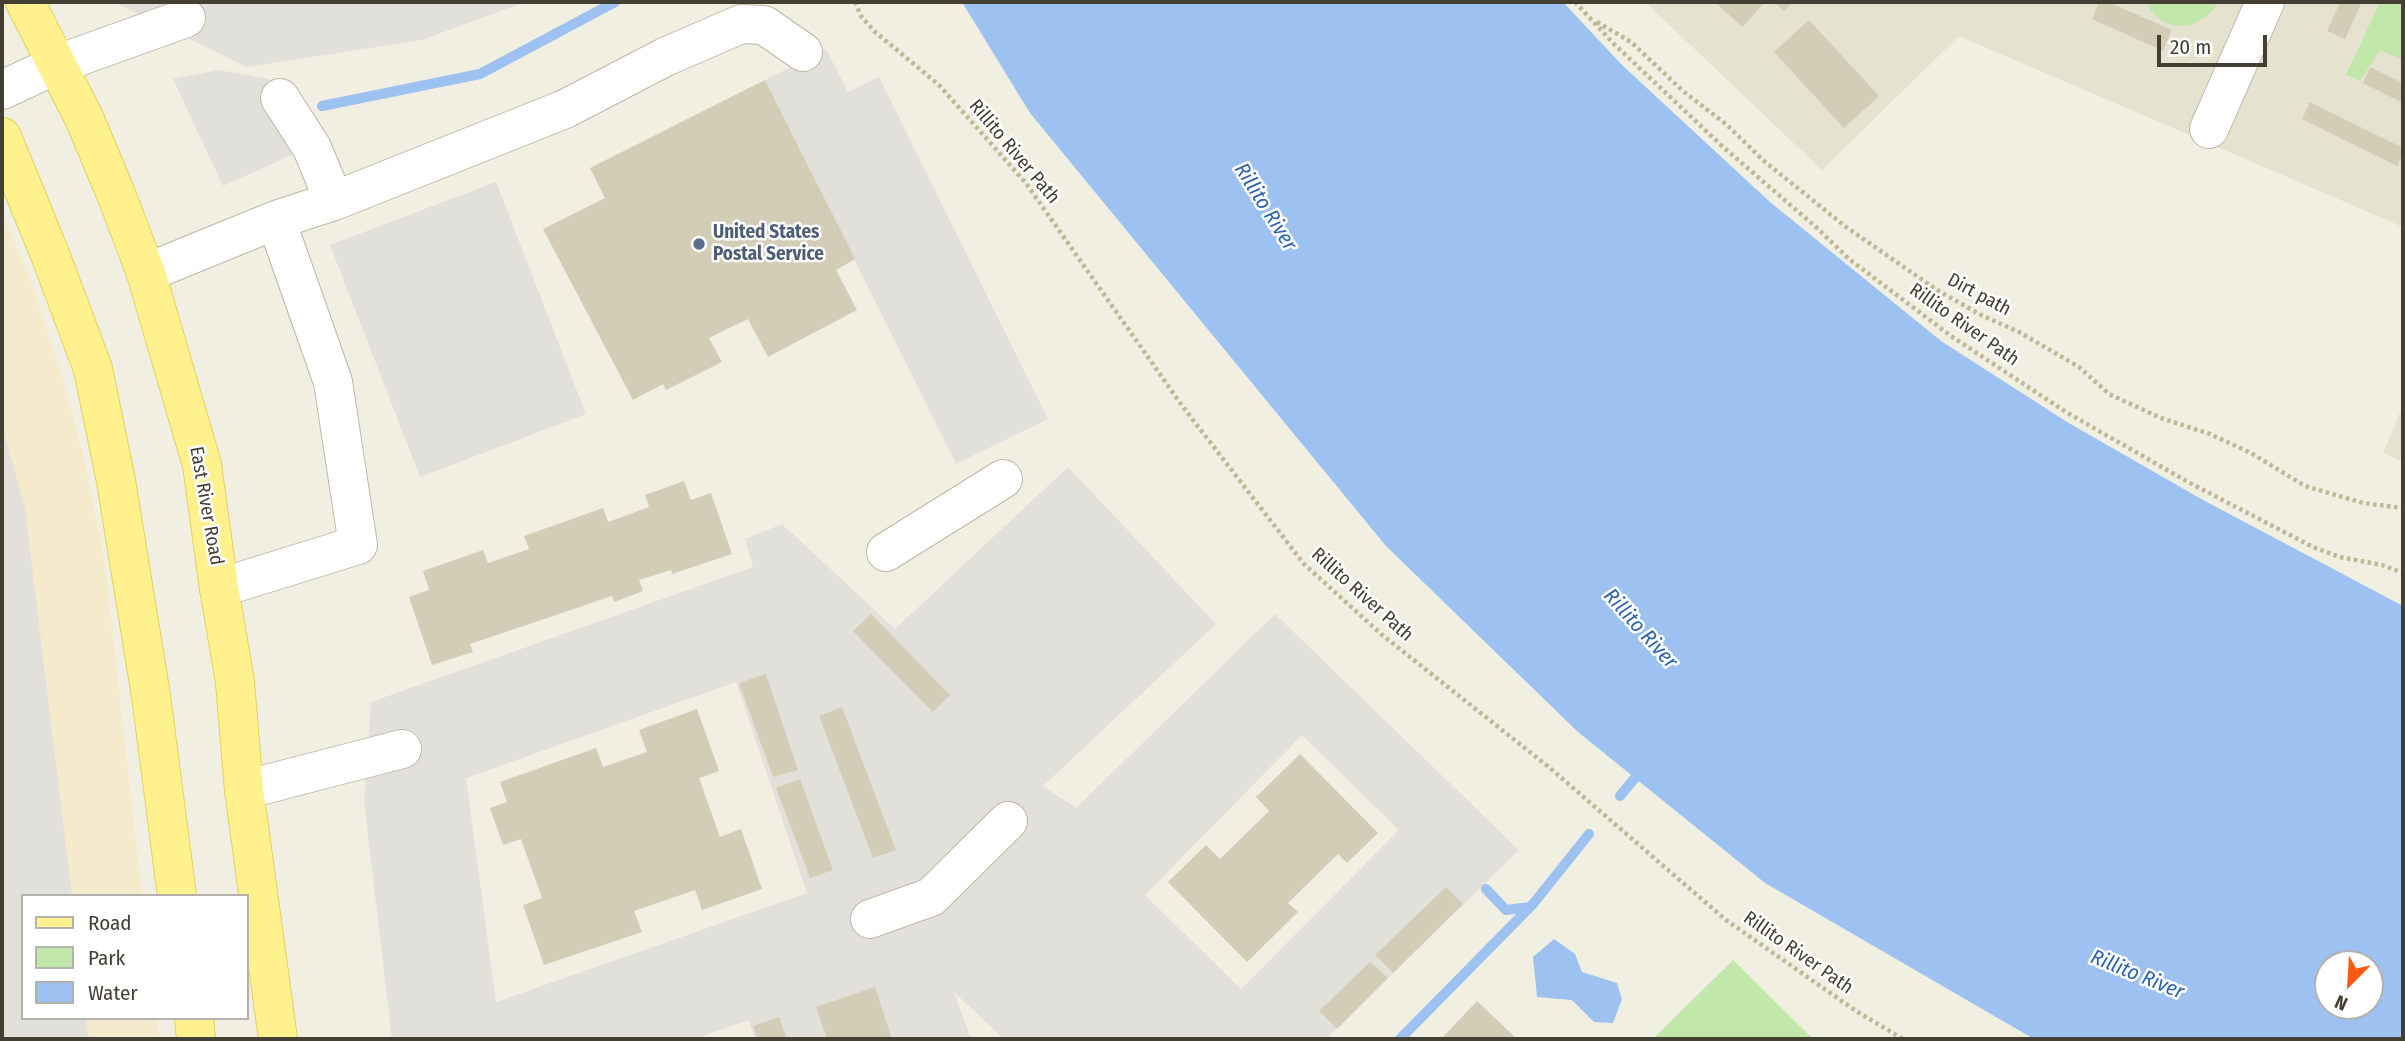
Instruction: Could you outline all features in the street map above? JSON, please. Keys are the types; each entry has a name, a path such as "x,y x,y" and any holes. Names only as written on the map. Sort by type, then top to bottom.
{"main road":[{"name":"East River Road","path":"25,2 58,64 109,176 146,273 202,465 235,682 244,790 278,1039"},
{"path":"2,137 93,369 116,481 151,696 177,894"},
{"path":"194,1020 197,1039"}],"street":[{"path":"2209,129 2265,2"},
{"path":"2,90 58,64 186,18"},
{"path":"146,273 565,109 665,57 741,24 764,25 803,52"},
{"path":"280,98 312,148 334,201"},
{"path":"219,589 358,545 333,382 276,220"},
{"path":"886,552 1003,479"},
{"path":"244,790 402,749"},
{"path":"870,919 931,897 1008,821"}],"path":[{"name":"Rillito River Path","path":"856,2 861,16 874,31 939,85 1026,181 1183,407 1304,564 1381,634 1550,768 1726,920 1856,1011 1903,1039"},
{"name":"Rillito River Path","path":"1575,2 1722,146 1849,259 1951,336 2066,412 2188,482 2312,547 2403,573"},
{"name":"Dirt path","path":"1590,19 1631,42 1684,91 1727,125 1764,161 1856,235 1937,290 1981,315 2021,333 2079,367 2109,394 2161,418 2210,434 2251,453 2305,486 2363,503 2403,508"}],"shaded area":[{"path":"114,2 525,2 422,40 247,67"},
{"path":"1645,2 2403,2 2403,227 1959,36 1822,170"},
{"path":"826,49 848,92 879,77 1048,419 956,464 765,80"},
{"path":"219,70 268,79 292,95 323,141 223,186 173,79"},
{"path":"496,182 586,414 420,477 330,245"},
{"path":"2,213 29,276 63,380 85,463 104,558 142,894 21,894 21,1020 156,1020 159,1039 2,1039"},
{"path":"2403,405 2403,462 2383,453"},
{"path":"2,424 25,509 72,894 21,894 21,1020 86,1020 89,1039 2,1039"},
{"path":"1068,467 1216,624 1043,786 1076,808 1275,614 1519,850 1326,1039 1004,1039 954,992 971,1039 755,1039 748,1020 695,1039 392,1039 364,801 371,702 753,567 745,539 782,524 895,629","holes":["736,682 807,893 496,1002 466,778","1302,735 1399,830 1241,989 1145,895"]}],"green space":[{"path":"2146,2 2218,2 2202,19 2182,26 2162,21"},
{"path":"2380,2 2403,2 2403,60 2380,50 2360,81 2346,75"},
{"path":"1733,960 1807,1033 1814,1039 1653,1039"}],"water":[{"name":"Rillito River","path":"962,2 1563,2 1622,65 1770,202 1941,341 2067,422 2203,500 2403,606 2403,1039 2034,1039 1765,883 1578,732 1386,546 1030,113"},
{"path":"1554,939 1575,954 1582,972 1617,983 1622,999 1613,1023 1594,1022 1572,1000 1537,997 1533,957"}],"building":[{"path":"1715,2 1765,2 1742,27"},
{"path":"1774,2 1793,2 1784,11"},
{"path":"2099,2 2108,2 2172,30 2163,51 2092,19"},
{"path":"2340,2 2362,2 2345,39 2327,31"},
{"path":"1809,20 1879,96 1844,128 1774,52"},
{"path":"2370,67 2403,83 2403,103 2363,83"},
{"name":"United States Postal Service","path":"765,80 855,259 836,270 857,310 768,357 748,319 709,338 722,362 666,390 663,384 633,400 543,229 605,198 590,168"},
{"path":"2310,102 2403,148 2397,166 2302,119"},
{"path":"684,481 691,500 711,493 732,554 672,574 671,570 639,580 643,591 614,602 612,596 470,644 473,652 432,665 409,597 429,590 423,571 483,550 488,563 529,549 524,536 603,508 608,522 649,507 645,495"},
{"path":"871,614 950,695 933,712 853,631"},
{"path":"766,674 798,770 773,777 739,683"},
{"path":"842,707 896,850 873,858 819,716"},
{"path":"697,709 719,771 699,778 720,837 741,829 762,889 702,910 695,890 634,911 642,932 544,965 523,905 542,898 521,839 503,845 490,808 507,802 500,782 596,748 603,767 647,752 639,730"},
{"path":"1300,754 1378,833 1347,863 1338,854 1288,903 1298,912 1247,962 1168,882 1206,845 1220,859 1269,811 1256,797"},
{"path":"800,779 833,870 810,878 776,788"},
{"path":"1446,887 1463,904 1393,973 1375,955"},
{"path":"1370,962 1388,978 1337,1029 1319,1011"},
{"path":"875,987 892,1039 827,1039 816,1007"},
{"path":"1477,1001 1514,1036 1511,1039 1441,1039"},
{"path":"779,1017 787,1039 758,1039 753,1026"}],"waterway":[{"path":"322,106 480,74 615,2"},
{"path":"1620,796 1643,768"},
{"path":"1400,1039 1533,904 1589,834"},
{"path":"1486,889 1506,910 1530,907"}],"place":[{"name":"United States Postal Service","path":"699,244"}]}
